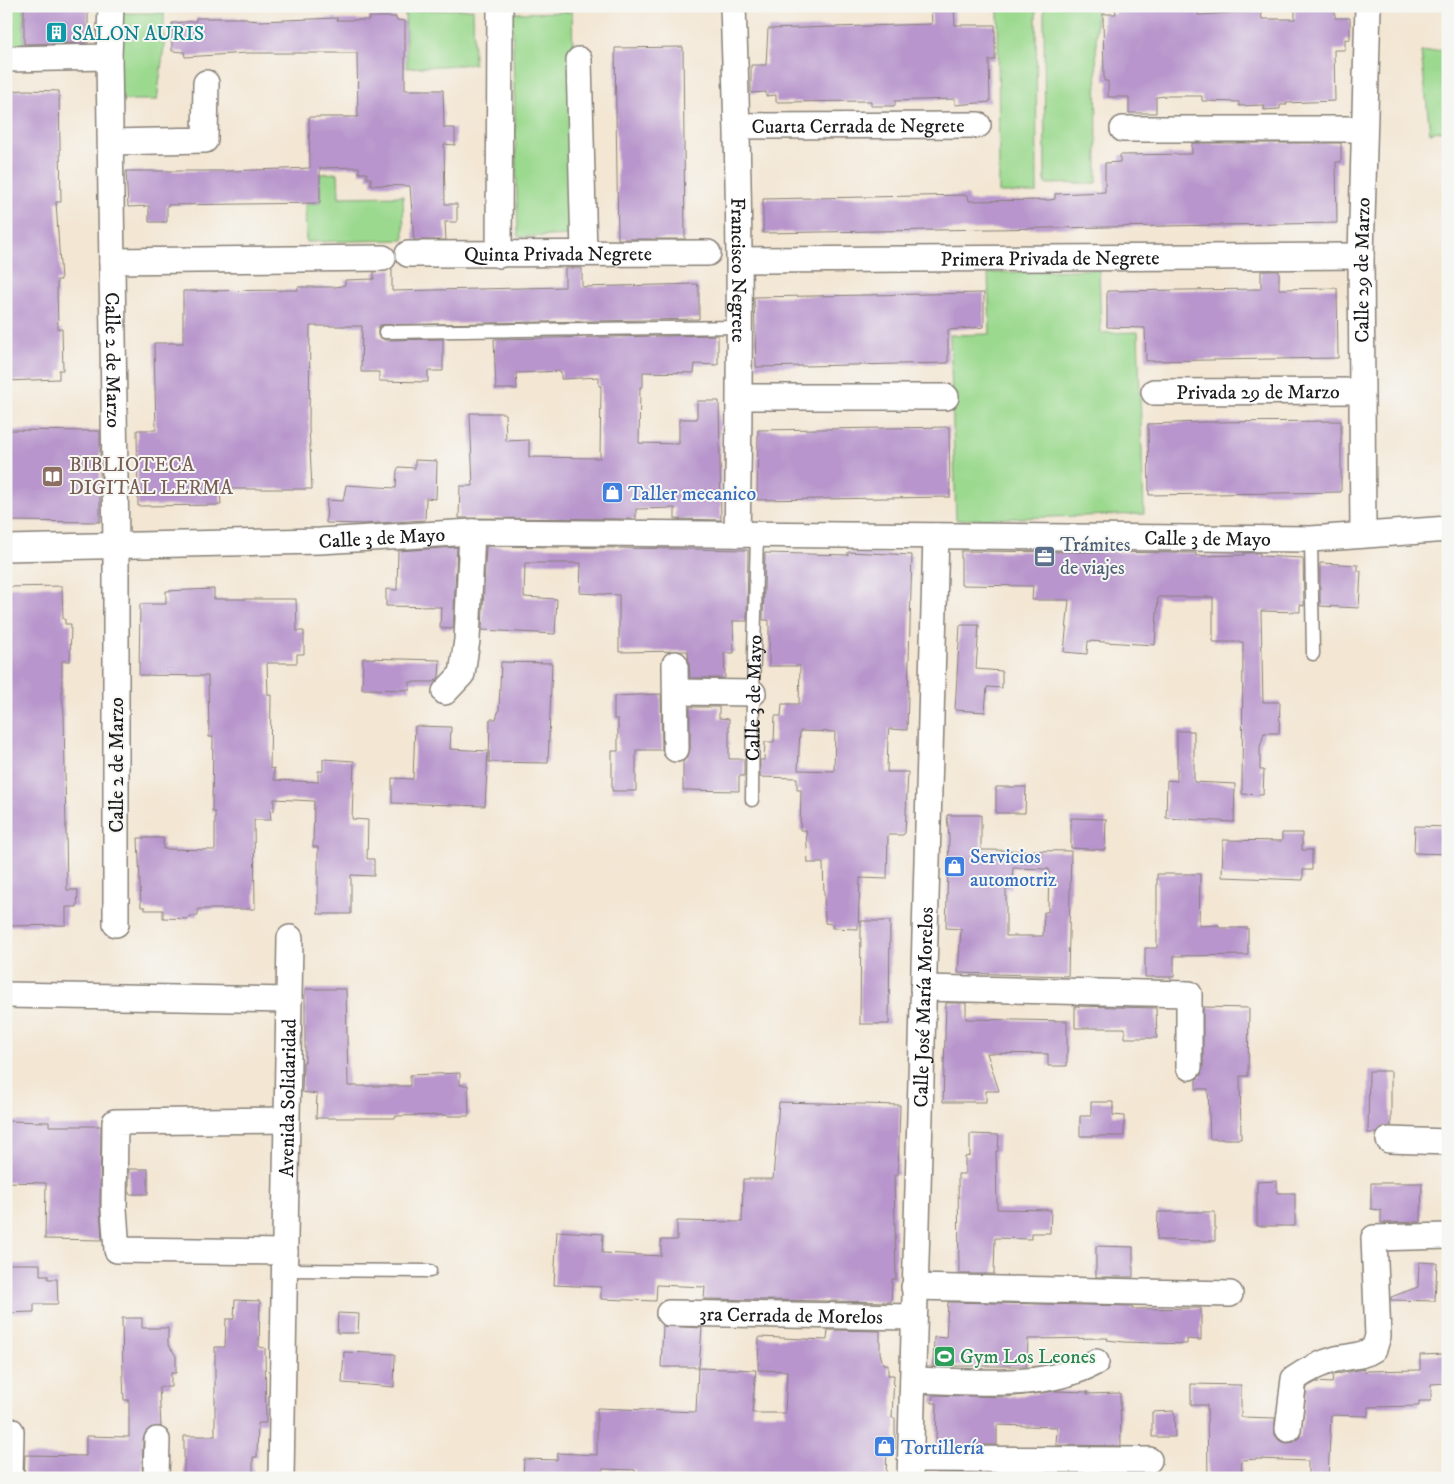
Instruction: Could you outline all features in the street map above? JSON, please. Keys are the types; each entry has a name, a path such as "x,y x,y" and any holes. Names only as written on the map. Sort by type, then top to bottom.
{"street":[{"name":"Calle 2 de Marzo","path":"111,6 109,57 116,546 116,924"},
{"path":"500,6 500,255"},
{"name":"Francisco Negrete","path":"733,6 738,126 740,397 747,534"},
{"name":"Calle 29 de Marzo","path":"1363,534 1361,256 1368,6"},
{"path":"6,59 109,57"},
{"path":"579,60 584,253"},
{"path":"111,142 205,140 206,83"},
{"name":"Cuarta Cerrada de Negrete","path":"738,126 978,125"},
{"path":"1123,129 1364,129"},
{"name":"Quinta Privada Negrete","path":"408,254 708,253"},
{"name":"Primera Privada de Negrete","path":"740,260 1361,256"},
{"path":"112,261 383,258"},
{"name":"Privada 29 de Marzo","path":"1154,392 1362,391"},
{"path":"740,397 946,397"},
{"name":"Calle 3 de Mayo","path":"6,548 320,541 472,532 1311,538 1448,529"},
{"path":"445,692 462,674 467,640 472,532"},
{"name":"Calle José María Morelos","path":"911,1468 914,1287 936,536"},
{"path":"675,664 676,749"},
{"path":"676,692 753,693"},
{"path":"288,1000 290,938"},
{"path":"923,988 1189,994 1189,1068"},
{"name":"Avenida Solidaridad","path":"6,995 288,1000 280,1478"},
{"path":"285,1261 117,1250 114,1209 115,1122 286,1120"},
{"path":"1389,1140 1448,1142"},
{"path":"1288,1430 1294,1379 1321,1364 1338,1358 1358,1356 1374,1349 1378,1336 1374,1238 1448,1236"},
{"path":"914,1287 1230,1294"},
{"name":"3ra Cerrada de Morelos","path":"669,1313 914,1317"},
{"path":"912,1380 1038,1381 1079,1371 1096,1362"},
{"path":"10,1478 11,1431"},
{"path":"156,1478 157,1440"},
{"path":"911,1468 1149,1460"}],"lane":[{"path":"385,332 739,327"},
{"name":"Calle 3 de Mayo","path":"747,534 753,693 752,800"},
{"path":"1311,538 1313,654"},
{"path":"285,1261 430,1271"}],"green space":[{"path":"6,6 24,6 24,44 6,45"},
{"path":"998,6 1036,6 1037,193 999,193"},
{"path":"1044,6 1096,6 1097,183 1045,184"},
{"path":"473,9 474,64 407,68 405,11"},
{"path":"572,12 577,235 518,237 512,13"},
{"path":"120,13 164,13 164,46 157,100 120,100"},
{"path":"1448,49 1448,129 1430,133 1421,52"},
{"path":"338,173 339,197 403,196 404,240 306,242 305,204 320,203 320,174"},
{"path":"1099,269 1101,333 1138,332 1144,514 956,520 950,335 990,334 988,273"}],"building":[{"path":"24,6 88,6 88,43 24,44"},
{"path":"1115,6 1198,6 1198,15 1261,11 1262,19 1295,19 1295,6 1335,6 1335,18 1350,18 1350,40 1345,39 1345,50 1334,50 1335,101 1286,103 1287,105 1280,105 1280,109 1264,110 1264,105 1239,106 1239,102 1202,101 1202,96 1166,96 1156,97 1156,113 1129,113 1129,97 1108,97 1108,81 1104,81 1103,14 1116,14"},
{"path":"931,9 954,9 955,25 995,25 995,60 989,60 990,102 955,105 955,99 920,100 895,101 895,106 871,106 871,101 776,102 776,95 766,96 766,92 751,93 751,65 766,65 768,29 932,24"},
{"path":"369,17 396,17 396,20 405,21 405,90 443,90 444,128 455,128 455,145 444,144 445,204 457,204 457,222 445,222 446,240 414,240 410,186 371,185 371,178 367,178 367,173 359,173 359,167 320,168 320,203 167,205 167,222 149,222 149,206 128,207 126,171 229,171 310,168 309,117 358,117 357,53 247,53 185,57 184,52 172,51 172,23 196,21 196,18 247,18 247,20 260,21 337,18 337,20 369,20"},
{"path":"683,47 685,239 618,239 615,48"},
{"path":"6,91 59,91 61,202 56,202 61,280 57,280 57,288 58,329 62,329 63,370 59,370 59,379 6,381"},
{"path":"1192,143 1341,143 1341,162 1336,162 1337,223 763,233 763,199 968,195 969,201 1050,200 1055,199 1055,194 1105,192 1105,163 1120,162 1120,155 1192,154"},
{"path":"565,268 582,268 582,287 697,284 699,289 699,319 380,325 378,336 385,340 443,339 443,371 428,371 428,382 379,381 379,372 361,372 362,326 310,326 309,427 312,489 220,489 221,505 138,506 137,430 156,430 154,343 183,343 183,291 298,290 298,287 336,287 345,285 345,280 374,279 374,272 392,269 392,291 565,287"},
{"path":"1261,271 1279,271 1279,289 1337,288 1338,358 1146,361 1145,328 1107,327 1107,291 1261,289"},
{"path":"984,293 984,327 948,330 948,363 756,367 754,297"},
{"path":"718,335 718,365 695,364 694,373 643,372 643,387 640,387 639,443 679,444 679,419 697,419 697,401 719,401 721,520 675,519 675,508 636,509 636,519 459,518 460,486 473,486 470,413 505,413 506,441 529,440 529,457 600,458 601,386 599,386 599,377 561,379 561,371 516,373 517,389 496,389 494,339"},
{"path":"1341,421 1341,492 1149,495 1148,424"},
{"path":"949,427 950,497 757,500 758,430"},
{"name":"BIBLIOTECA DIGITAL LERMA","path":"6,430 100,431 100,522 6,521"},
{"path":"415,460 437,461 436,499 426,498 425,520 363,524 326,523 327,500 343,501 346,485 396,488 397,470 399,467 415,468"},
{"path":"486,546 748,550 747,621 733,621 734,653 724,653 725,678 690,678 688,651 619,652 619,595 580,593 581,563 525,563 524,597 557,599 555,634 482,630"},
{"path":"457,547 453,629 440,628 441,607 386,606 386,589 397,590 398,551"},
{"path":"961,551 1196,553 1196,556 1260,553 1260,556 1303,558 1304,606 1300,605 1300,612 1261,611 1263,702 1280,702 1279,733 1264,733 1260,747 1260,770 1264,770 1263,795 1242,794 1243,642 1213,642 1213,597 1158,597 1155,645 1088,641 1087,654 1064,652 1069,600 1032,600 1033,586 961,585"},
{"path":"848,552 912,555 907,730 889,729 887,772 908,772 905,833 903,835 888,835 887,879 860,878 858,929 832,928 833,924 825,923 823,863 808,863 806,830 800,830 801,790 797,790 797,778 760,777 760,760 764,760 765,742 774,742 775,716 781,716 782,704 799,704 800,666 769,666 769,620 763,620 765,553 848,555","holes":["800,731 835,732 834,771 798,770"]},
{"path":"1320,563 1358,565 1358,571 1361,571 1359,608 1320,606"},
{"path":"62,586 63,619 65,619 65,624 71,624 70,661 62,661 67,890 78,890 77,907 66,907 66,925 6,926 6,587"},
{"path":"214,589 214,599 296,599 297,631 304,631 304,654 297,654 297,663 267,663 268,695 271,695 270,769 274,768 274,780 318,782 318,771 323,771 323,759 354,761 352,819 368,820 367,859 374,859 374,876 351,875 351,914 318,914 318,847 313,847 314,801 274,799 274,811 270,811 271,820 254,820 255,909 198,909 198,916 189,916 189,919 163,918 163,910 145,910 145,907 141,907 138,838 163,838 163,849 215,850 215,812 212,812 213,737 209,737 208,676 139,675 140,604 166,604 166,591"},
{"path":"960,625 979,625 976,669 1002,671 1002,688 987,687 985,712 955,710"},
{"path":"363,658 440,660 439,677 434,682 410,682 410,690 362,689"},
{"path":"501,662 552,663 548,763 489,762 490,719 496,719 499,710"},
{"path":"661,694 662,750 636,750 636,791 612,791 612,751 618,751 618,719 614,719 614,696"},
{"path":"690,707 719,707 719,718 729,719 729,759 744,759 744,776 739,776 739,791 683,790 683,762 688,756 690,749"},
{"path":"415,726 451,727 450,749 488,751 485,806 392,803 392,778 413,779"},
{"path":"1177,731 1194,731 1194,782 1235,784 1234,822 1166,818 1167,780 1177,781"},
{"path":"996,787 1026,787 1025,813 996,813"},
{"path":"947,815 981,815 981,850 1071,851 1068,976 958,973 961,929 946,928 949,838","holes":["1013,868 1049,869 1048,912 1044,912 1043,936 1006,936 1006,889 1011,889"]},
{"path":"1071,818 1106,819 1105,850 1071,848"},
{"path":"1415,826 1448,827 1448,854 1414,853"},
{"path":"1282,833 1302,833 1302,850 1312,850 1312,870 1303,870 1303,880 1222,877 1223,840 1282,841"},
{"path":"1157,874 1200,874 1199,926 1219,925 1219,928 1248,928 1248,955 1174,956 1174,977 1145,977 1145,948 1157,948"},
{"path":"861,921 890,921 889,1024 860,1024"},
{"path":"305,989 346,989 348,1086 410,1086 410,1075 460,1073 460,1085 468,1085 469,1116 316,1118 317,1094 302,1092 303,1062 305,1062"},
{"path":"946,1003 966,1003 966,1019 1067,1021 1067,1066 1048,1066 1048,1054 987,1053 999,1091 986,1091 986,1102 943,1102"},
{"path":"1075,1006 1156,1008 1157,1038 1125,1038 1125,1028 1075,1028"},
{"path":"1203,1007 1249,1008 1248,1076 1240,1076 1241,1139 1210,1139 1208,1089 1196,1089 1196,1080 1201,1075 1203,1067"},
{"path":"1369,1071 1391,1071 1391,1126 1383,1127 1377,1133 1368,1133"},
{"path":"779,1102 900,1105 898,1175 894,1175 896,1279 892,1279 891,1302 704,1299 705,1287 657,1285 656,1301 601,1299 601,1287 554,1285 557,1231 603,1234 602,1253 661,1256 661,1240 677,1240 677,1221 742,1222 743,1179 773,1179"},
{"path":"1091,1102 1113,1102 1113,1115 1124,1116 1124,1136 1080,1136 1080,1116 1091,1116"},
{"path":"6,1121 49,1122 49,1126 101,1126 100,1209 102,1240 45,1239 46,1183 6,1182"},
{"path":"970,1134 999,1135 998,1151 996,1151 997,1209 1051,1210 1050,1233 1031,1233 1031,1239 995,1238 994,1274 959,1274 958,1174 965,1174 965,1157 970,1156"},
{"path":"129,1169 148,1169 148,1194 129,1194"},
{"path":"1277,1181 1277,1193 1295,1193 1295,1226 1257,1226 1257,1182"},
{"path":"1371,1183 1422,1183 1421,1222 1381,1223 1381,1210 1371,1209"},
{"path":"1158,1212 1215,1212 1215,1241 1157,1240"},
{"path":"1096,1246 1133,1247 1133,1277 1096,1277"},
{"path":"1419,1262 1437,1263 1435,1301 1391,1300 1391,1297 1418,1287"},
{"path":"6,1264 40,1264 40,1275 48,1275 48,1279 57,1279 58,1304 34,1304 34,1312 6,1313"},
{"path":"235,1300 260,1301 259,1347 265,1348 266,1423 258,1423 257,1457 253,1457 253,1478 184,1478 184,1436 215,1436 215,1347 225,1347 226,1319 234,1319"},
{"path":"948,1302 1132,1306 1132,1309 1201,1308 1201,1340 1187,1339 1187,1344 1124,1342 1107,1340 1108,1338 1028,1339 1027,1366 933,1366 934,1337 946,1338"},
{"path":"338,1313 359,1314 358,1333 337,1333"},
{"path":"122,1318 142,1318 142,1328 168,1328 168,1344 176,1356 176,1373 171,1373 171,1387 159,1387 161,1427 150,1428 143,1439 142,1478 24,1478 25,1455 86,1456 86,1436 129,1437 129,1400 124,1400"},
{"path":"663,1326 702,1328 699,1367 661,1367"},
{"path":"828,1330 880,1331 880,1353 883,1364 888,1364 888,1375 894,1375 892,1418 895,1418 895,1449 887,1449 886,1478 671,1478 635,1476 635,1470 602,1469 602,1478 523,1478 524,1459 557,1460 558,1453 597,1455 597,1408 696,1412 698,1368 756,1370 752,1413 785,1413 787,1371 758,1370 759,1337 827,1340"},
{"path":"344,1352 395,1354 394,1387 342,1383"},
{"path":"1448,1354 1448,1383 1431,1384 1431,1401 1419,1401 1419,1406 1368,1407 1368,1416 1331,1415 1328,1478 1308,1477 1308,1461 1258,1459 1242,1460 1241,1478 1208,1478 1207,1405 1191,1405 1191,1384 1241,1385 1241,1417 1275,1418 1275,1435 1280,1441 1287,1443 1294,1442 1300,1437 1307,1387 1316,1382 1332,1383 1333,1375 1364,1369 1364,1371 1420,1370 1420,1355"},
{"path":"1056,1391 1088,1392 1087,1394 1120,1393 1121,1446 1056,1445 1057,1427 997,1425 997,1445 936,1445 937,1403 932,1403 933,1395 1007,1397"},
{"path":"1174,1411 1175,1437 1152,1437 1152,1412"},
{"path":"936,1473 996,1474 996,1478 936,1478"}],"place":[{"name":"SALON AURIS","path":"56,33"},
{"name":"BIBLIOTECA DIGITAL LERMA","path":"53,476"},
{"name":"Taller mecanico","path":"612,493"},
{"name":"Trámites de viajes","path":"1044,556"},
{"name":"Servicios automotriz","path":"954,867"},
{"name":"Gym Los Leones","path":"944,1356"},
{"name":"Tortillería","path":"885,1447"}]}
